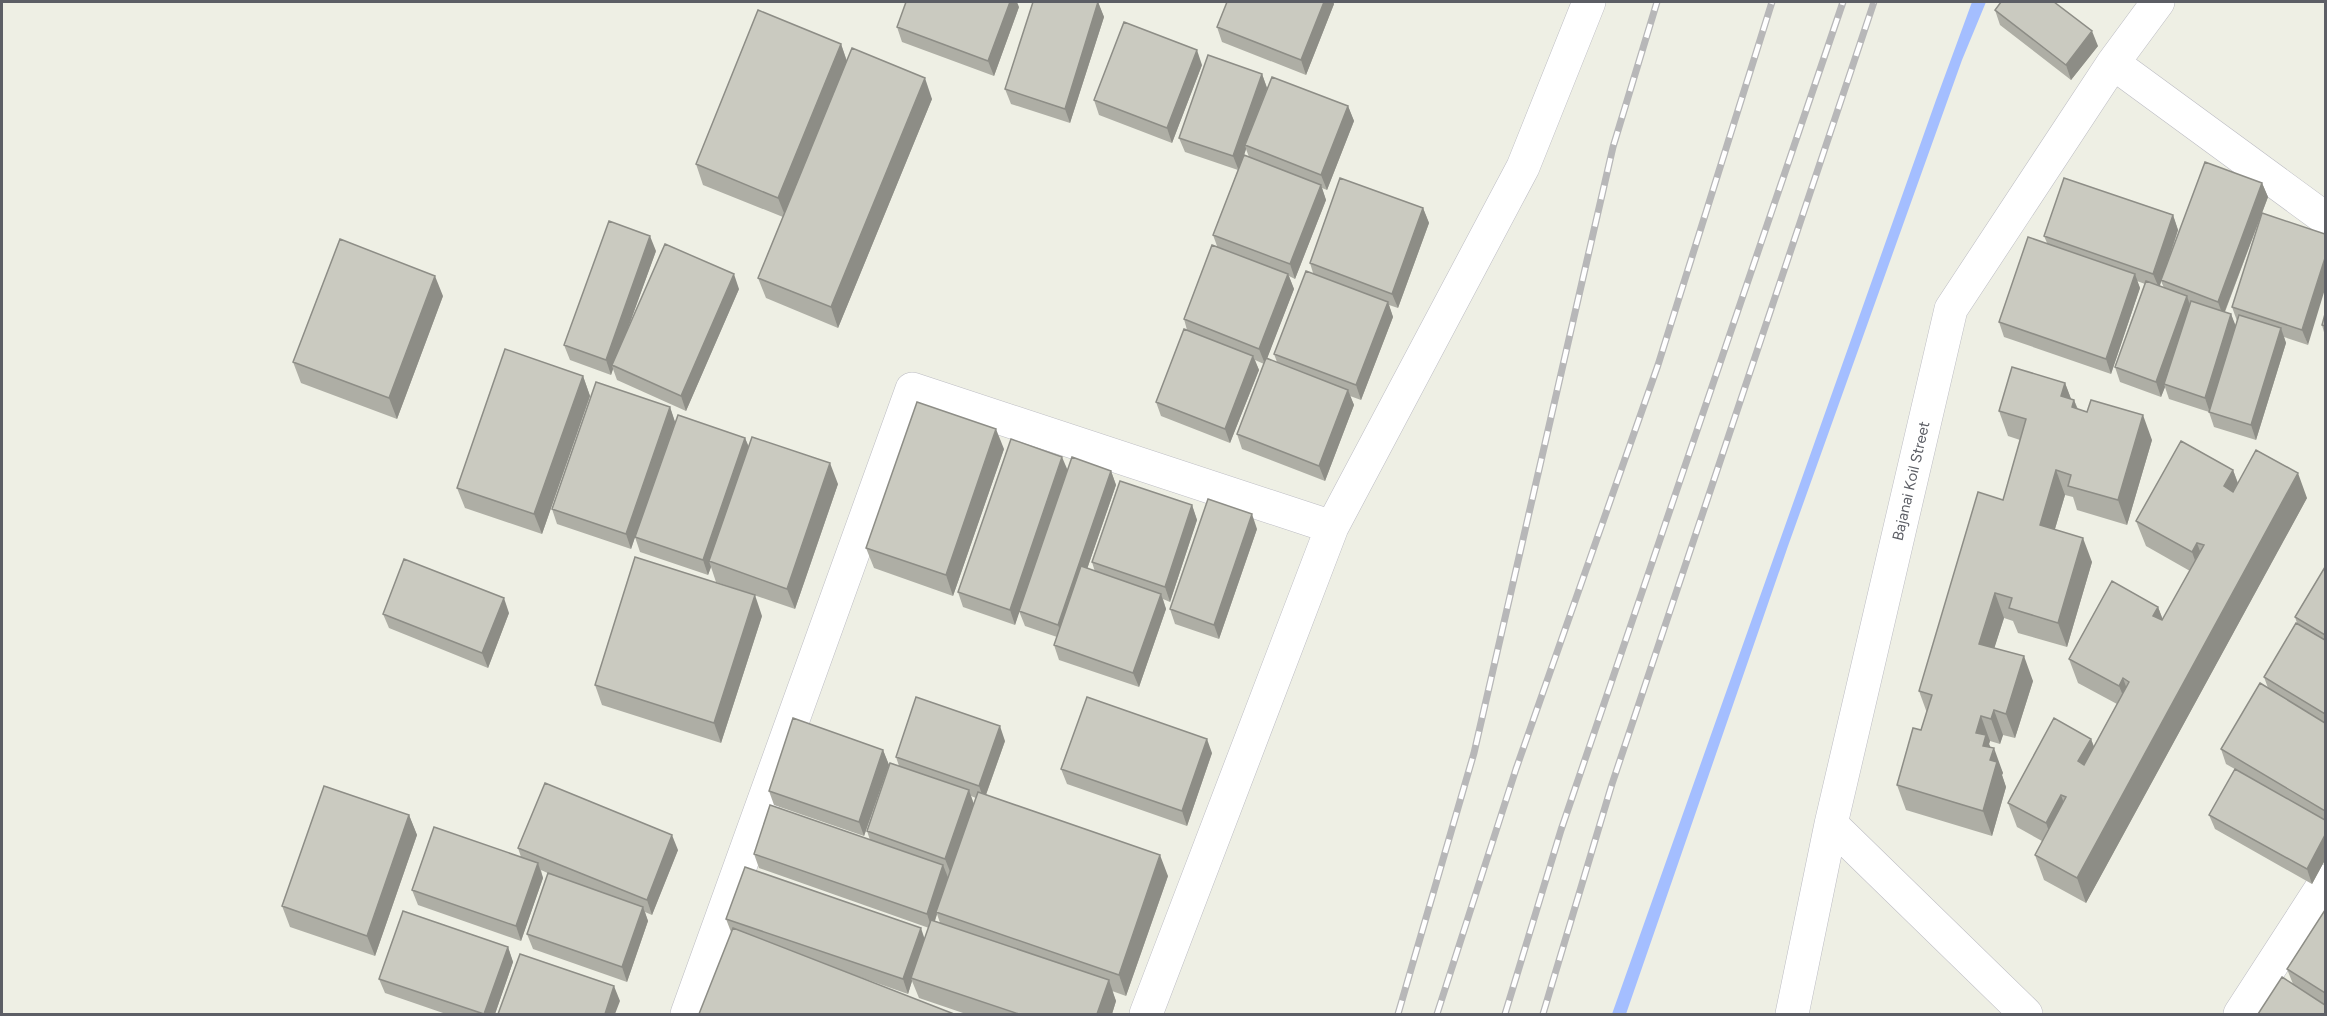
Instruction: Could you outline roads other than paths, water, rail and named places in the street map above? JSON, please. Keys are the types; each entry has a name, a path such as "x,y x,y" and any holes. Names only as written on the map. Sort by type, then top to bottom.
{"street":[{"path":"1146,1014 1332,527 1523,168 1589,2"},
{"name":"Bajanai Koil Street","path":"1792,1014 1831,824 1951,309 2113,63 2158,2"},
{"path":"2113,63 2325,219"},
{"path":"687,1014 912,389 1332,527"},
{"path":"1831,824 2026,1014"},
{"path":"2240,1014 2325,880"}],"water":[{"path":"1972,2 1986,2 1962,60 1788,546 1626,1014 1612,1014 1936,100"}],"railway":[{"path":"1398,1014 1474,753 1613,147 1657,2"},
{"path":"1437,1014 1516,769 1658,365 1772,2"},
{"path":"1505,1014 1561,830 1843,2"},
{"path":"1543,1014 1612,784 1874,2"}]}
